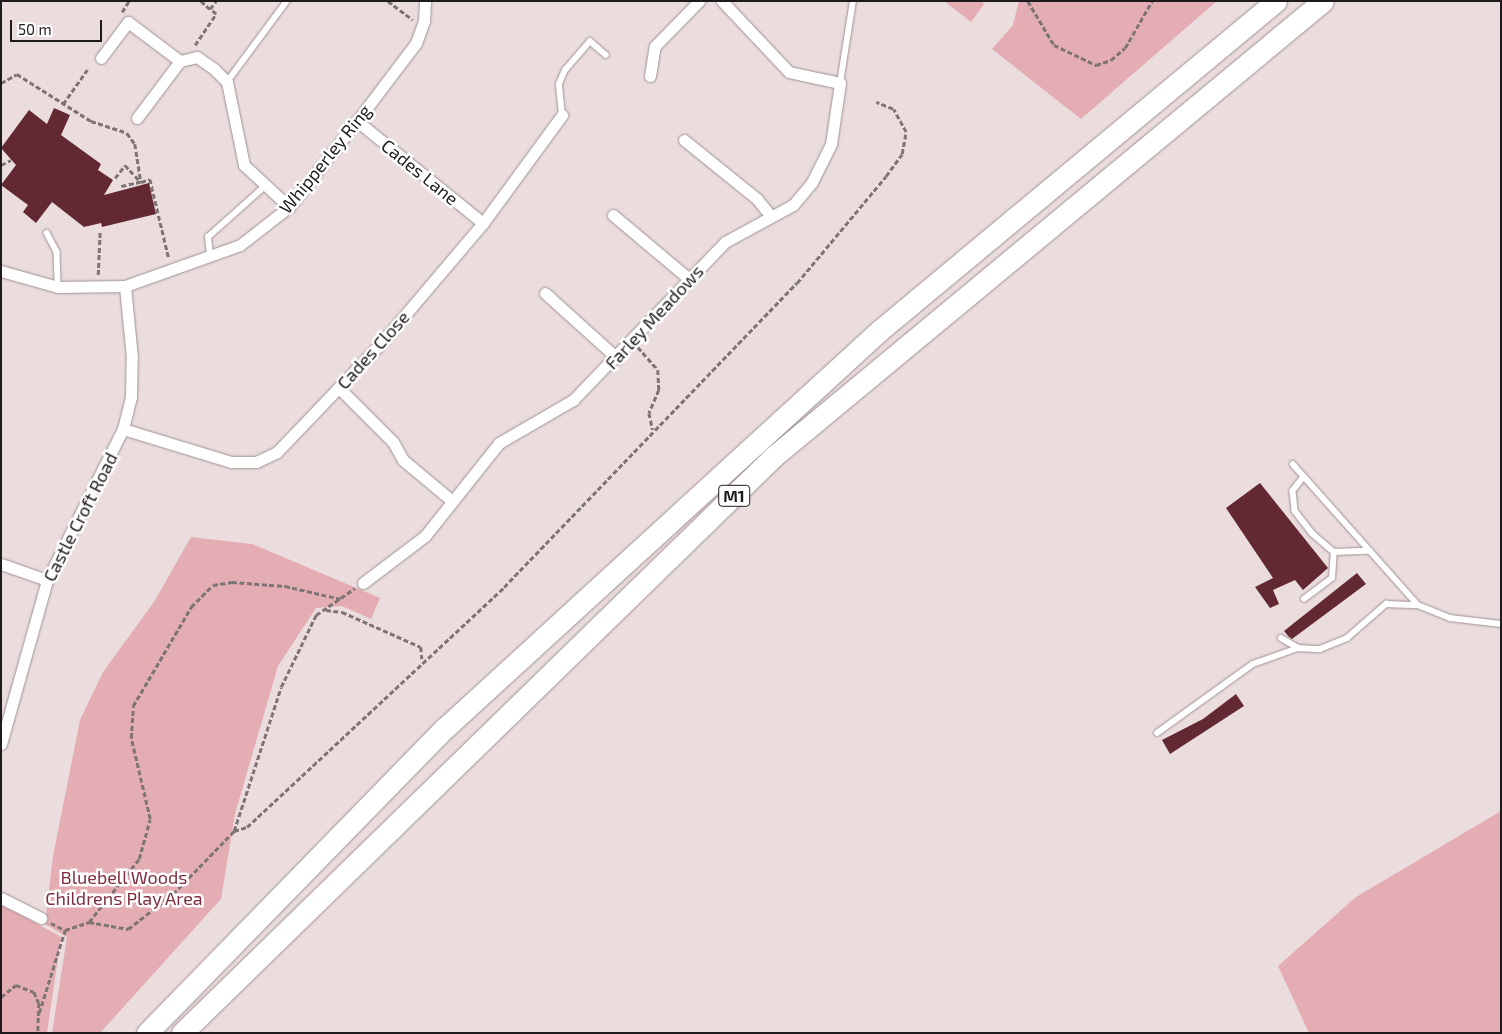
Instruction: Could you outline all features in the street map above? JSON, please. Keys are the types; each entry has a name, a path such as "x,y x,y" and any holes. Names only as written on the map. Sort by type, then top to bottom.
{"highway":[{"name":"M1","path":"147,1033 445,728 872,337 1276,1"},
{"name":"M1","path":"182,1033 774,457 1323,1"}],"street":[{"name":"Whipperley Ring","path":"1,271 58,287 124,286 172,272 240,245 289,206 357,121 422,27 425,1"},
{"path":"650,76 655,46 698,1"},
{"path":"722,1 789,72 840,83"},
{"path":"100,58 128,22 184,59"},
{"path":"137,118 184,59 196,57 227,82 244,166 289,206"},
{"name":"Farley Meadows","path":"363,582 425,536 499,443 573,400 617,358 688,279 725,242 793,205 812,182 831,144 840,83"},
{"name":"Cades Close","path":"123,429 231,462 256,462 277,452 339,388 483,223 562,115"},
{"name":"Cades Lane","path":"357,121 483,223"},
{"path":"684,140 757,199 771,216"},
{"path":"613,214 688,279"},
{"name":"Castle Croft Road","path":"1,744 47,580 123,429 130,397 132,358 124,286"},
{"path":"545,294 617,358"},
{"path":"339,388 393,442 403,460 452,501"},
{"path":"1,564 47,580"},
{"path":"1,898 40,918"}],"lane":[{"path":"227,82 287,1"},
{"name":"Farley Meadows","path":"840,83 853,1"},
{"path":"562,115 559,84 565,70 590,41 606,55"},
{"path":"210,258 208,237 265,186"},
{"path":"47,233 57,252 58,287"},
{"path":"1294,464 1367,551 1418,605"},
{"path":"1304,477 1293,491 1295,511 1334,552 1332,578 1304,599"},
{"path":"1334,552 1367,551"},
{"path":"1157,733 1253,664 1298,648 1320,649 1347,638 1386,604 1418,605 1450,618 1501,624"},
{"path":"1282,638 1298,648"}],"path":[{"path":"184,59 216,14 201,1"},
{"path":"210,9 216,1"},
{"path":"388,1 422,27"},
{"path":"1028,1 1054,45 1096,65 1111,60 1125,48 1152,1"},
{"path":"63,104 87,70"},
{"path":"1,84 17,74 91,121 127,133 135,144 141,182"},
{"path":"234,831 247,827 422,660 504,587 653,430 797,283 902,154 906,132 900,117 876,102"},
{"path":"1,165 11,160"},
{"path":"115,178 125,165 141,182"},
{"path":"120,186 150,179 154,188 172,272"},
{"path":"98,286 100,230"},
{"path":"633,340 658,370 659,390 649,414 653,430"},
{"path":"89,922 139,859 150,818 131,738 132,706 191,607 213,585 232,582 285,586 341,598"},
{"path":"40,918 65,930 89,922 128,929 173,894 234,831 281,687 316,615 363,582"},
{"path":"324,610 342,612 421,647 422,660"},
{"path":"38,1033 40,1013 65,930"},
{"path":"1,997 11,987 24,985 34,992 40,1013"}],"green space":[{"path":"944,1 981,1 984,4 971,22"},
{"path":"1019,1 1217,1 1081,119 992,49 1013,25"},
{"name":"Bluebell Woods Childrens Play Area","path":"191,537 252,544 380,598 371,619 342,606 316,608 278,666 235,814 221,899 100,1033 52,1033 67,937 45,924 53,856 80,720 103,672 154,602"},
{"path":"1501,811 1501,1033 1309,1033 1278,966 1356,897"},
{"path":"1,904 61,937 47,1033 1,1033"}],"building":[{"path":"54,108 70,115 61,135 101,164 98,170 113,180 104,195 149,183 156,214 102,227 101,223 84,227 52,202 36,223 23,212 28,205 1,185 16,165 1,148 29,110 47,124"},
{"path":"1260,483 1328,568 1303,590 1295,580 1273,590 1279,604 1270,608 1255,587 1273,578 1226,508"},
{"path":"1357,573 1366,584 1292,639 1289,637 1284,631"},
{"path":"1236,694 1244,706 1170,754 1162,740 1203,719"}]}
